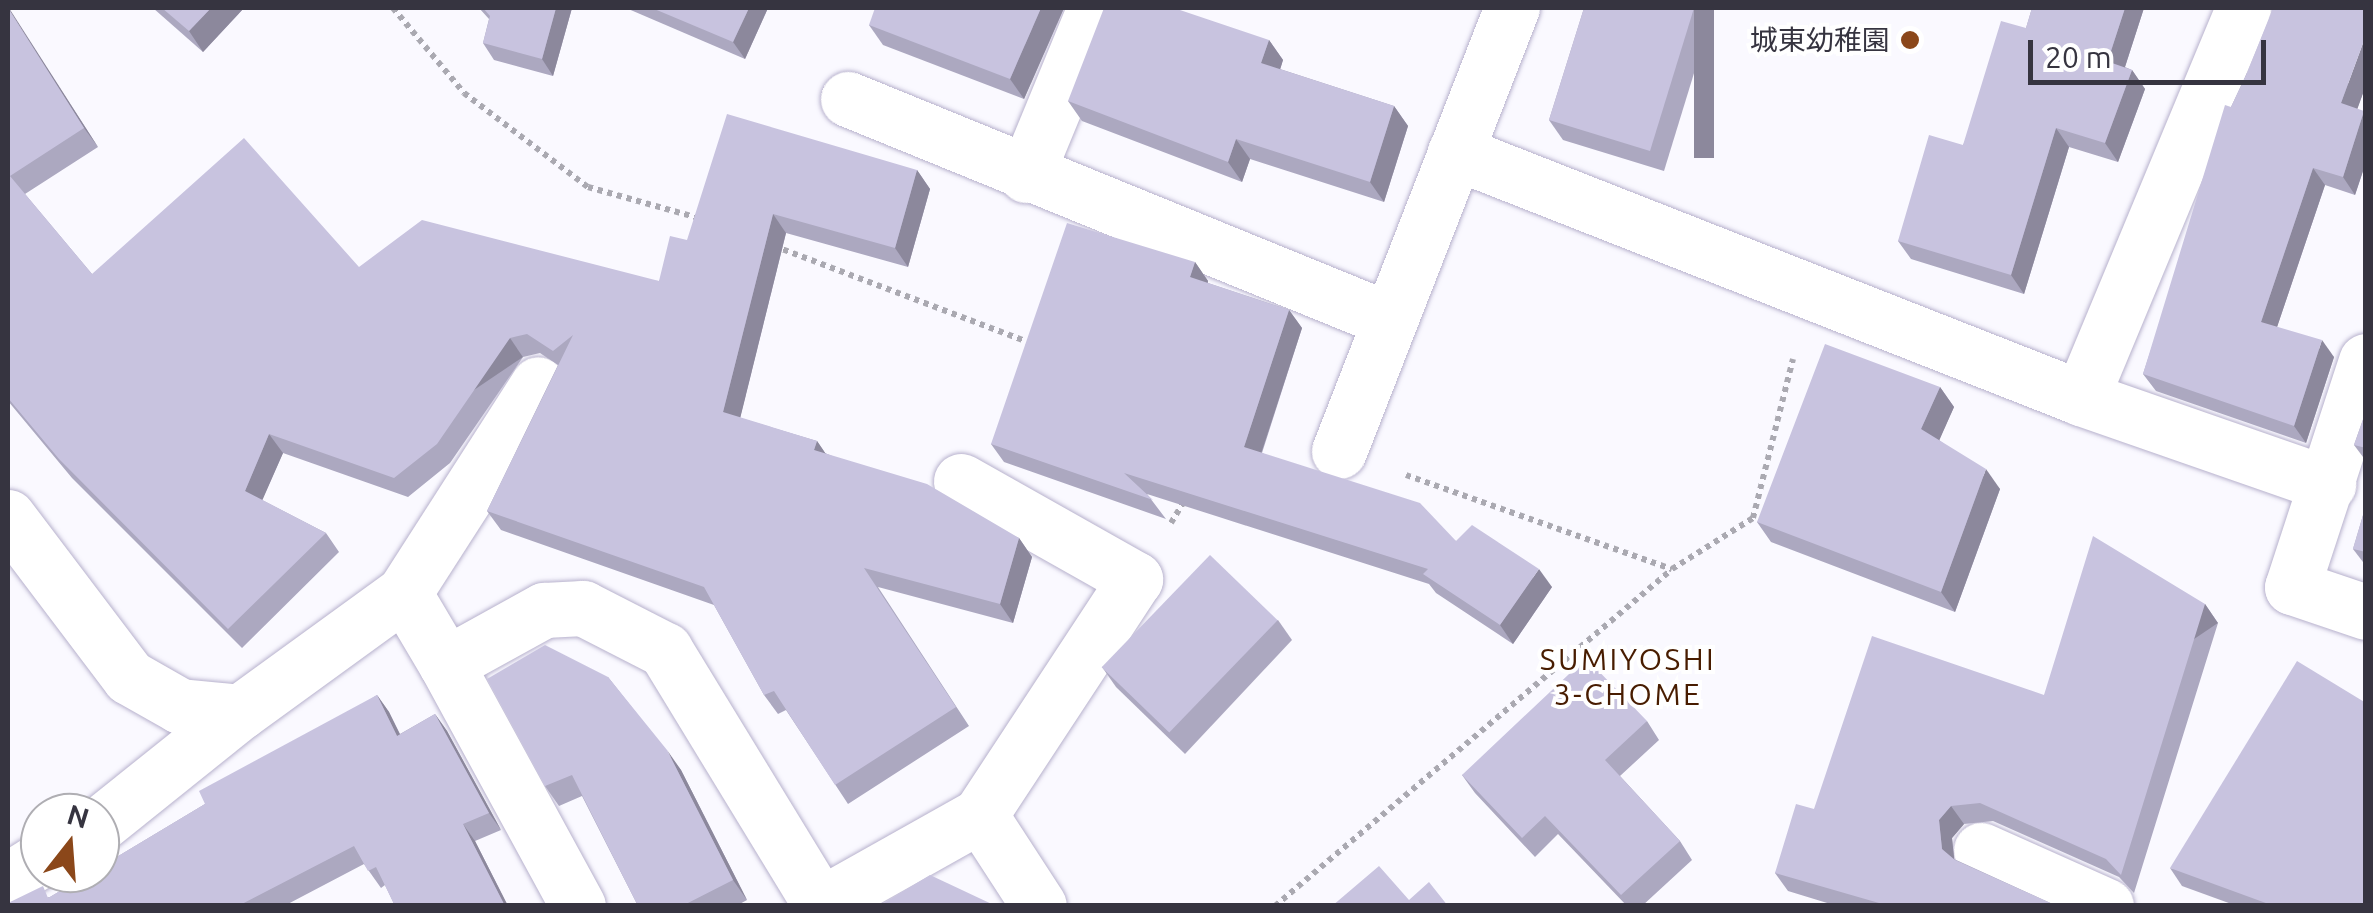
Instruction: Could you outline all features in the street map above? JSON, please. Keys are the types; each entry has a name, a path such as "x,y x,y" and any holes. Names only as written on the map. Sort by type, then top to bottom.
{"street":[{"path":"1026,175 1095,8"},
{"path":"1339,451 1512,8"},
{"path":"2082,398 2243,8"},
{"path":"848,99 1026,175 1390,320"},
{"path":"1456,152 1809,294 2082,398 2328,484"},
{"path":"2366,361 2356,434 2328,484 2292,587 2366,612"},
{"path":"120,808 240,712 404,593 538,384"},
{"path":"446,664 544,610 582,608 665,650 819,905 980,814 1135,579 961,481"},
{"path":"8,517 129,676 180,706 240,712"},
{"path":"404,593 578,906"},
{"path":"980,814 1038,906"},
{"path":"1981,850 2106,906"}],"path":[{"path":"393,8 464,93 588,187 705,220"},
{"path":"760,240 1053,352"},
{"path":"1275,906 1672,569 1753,518 1809,294"},
{"path":"1339,451 1672,569"},
{"path":"1135,579 1196,484"}],"building":[{"path":"8,8 84,128 10,176 92,274 244,138 359,267 422,220 659,281 670,236 687,240 727,114 917,170 895,248 773,214 723,412 817,441 814,450 927,484 1019,538 1000,604 864,568 956,707 835,785 774,691 764,695 704,587 487,511 573,335 553,351 527,334 510,338 437,444 394,478 269,434 245,491 326,533 228,629 59,459 8,398"},
{"path":"162,8 211,8 189,31"},
{"path":"483,8 556,8 542,59 483,43 490,16"},
{"path":"652,8 749,8 733,42"},
{"path":"875,8 1041,8 1010,79 869,25"},
{"path":"1104,8 1174,8 1269,40 1261,63 1394,106 1370,182 1236,139 1228,162 1068,101"},
{"path":"1584,8 1694,8 1650,151 1549,120"},
{"path":"2032,8 2125,8 2110,54 2112,63 2132,70 2105,143 2056,128 2011,275 1898,241 1929,135 1963,145 2001,21 2026,28"},
{"path":"2273,8 2366,8 2366,35 2341,103 2364,111 2343,177 2313,168 2261,322 2322,340 2294,426 2143,374 2225,105 2231,107"},
{"path":"1067,223 1195,262 1190,277 1289,310 1244,447 1420,503 1456,541 1472,525 1539,569 1500,625 1423,574 1428,569 1124,473 1153,500 991,444"},
{"path":"1825,344 1940,387 1921,429 1986,469 1941,592 1757,522"},
{"path":"2366,411 2366,448 2354,445"},
{"path":"2366,505 2366,552 2353,549"},
{"path":"2093,536 2205,604 2121,875 2106,859 1980,803 1951,806 1939,820 1942,849 1955,860 2057,906 1878,906 1879,903 1775,873 1796,804 1814,809 1872,636 2044,695"},
{"path":"1210,555 1278,620 1169,733 1102,667"},
{"path":"545,645 608,677 667,750 733,880 682,906 638,906 572,775 545,786 487,679"},
{"path":"1586,658 1647,721 1605,760 1680,841 1621,895 1545,816 1522,838 1462,775"},
{"path":"2297,661 2366,703 2366,906 2274,906 2170,868"},
{"path":"377,695 397,736 435,714 489,813 463,824 505,906 395,906 376,867 368,871 354,846 238,906 8,906 29,893 46,893 48,898 57,893 120,893 120,855 205,804 199,791"},
{"path":"1379,866 1409,900 1429,882 1448,906 1332,906"},
{"path":"930,875 996,906 879,906"}],"place":[{"name":"城東幼稚園","path":"1910,40"}],"district":[{"name":"SUMIYOSHI 3-CHOME","path":"1628,676"}]}
